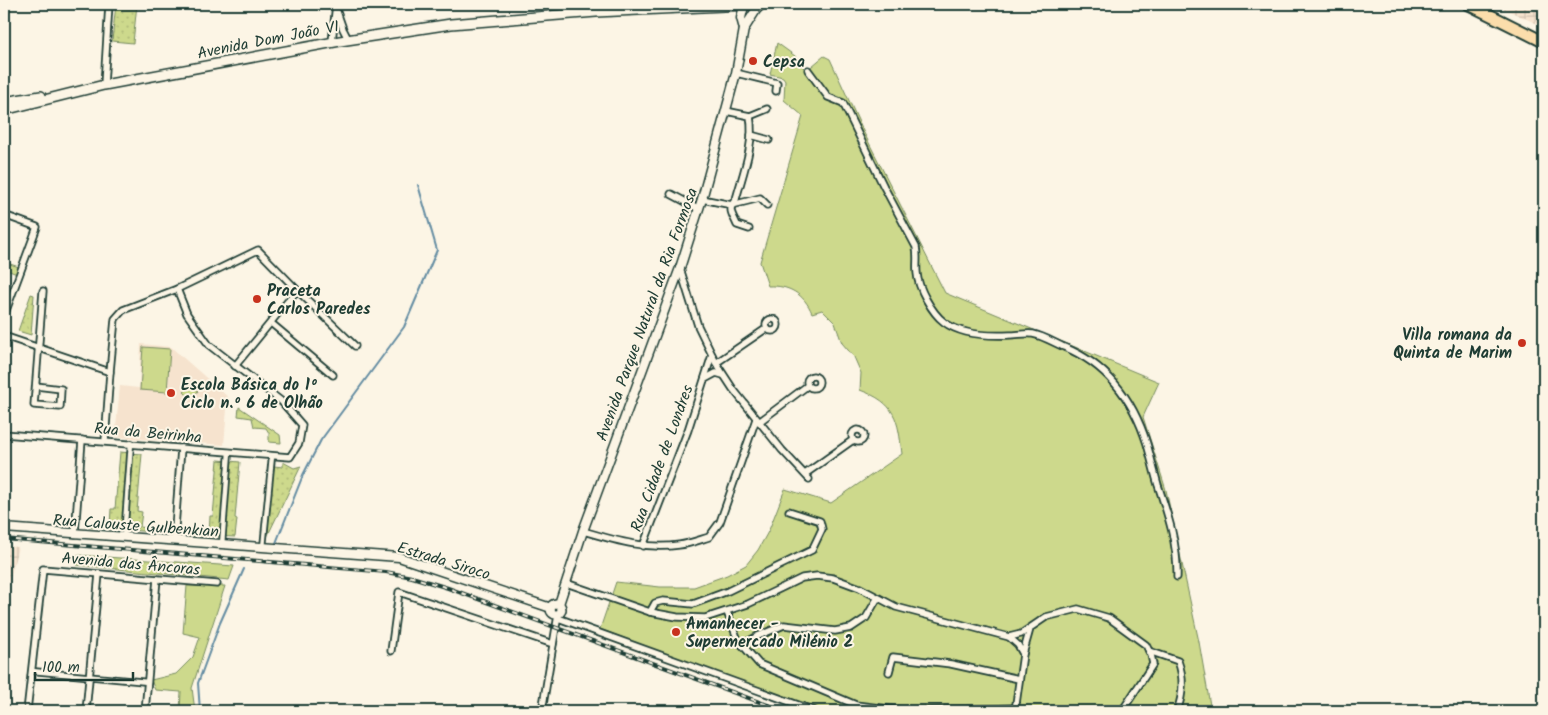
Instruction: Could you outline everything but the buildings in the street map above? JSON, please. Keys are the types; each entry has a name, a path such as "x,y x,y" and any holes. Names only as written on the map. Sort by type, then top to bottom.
{"main road":[{"name":"Avenida Dom João VI","path":"4,102 75,91 348,39 451,24 596,12 767,4"},
{"path":"1468,4 1544,42"},
{"name":"Avenida Dom João VI","path":"4,110 75,91"}],"street":[{"path":"104,85 109,4"},
{"path":"336,5 342,29 348,39"},
{"path":"332,42 336,5"},
{"path":"745,19 754,5"},
{"path":"745,19 754,5"},
{"path":"722,6 745,19"},
{"name":"Avenida Parque Natural da Ria Formosa","path":"559,604 583,531 680,268 699,209 736,73 745,19"},
{"path":"808,70 828,97 843,103 850,115 880,179 916,247 918,256 917,273 920,288 930,305 944,322 969,333 994,336 1033,334 1078,353 1107,373 1122,390 1135,414 1147,443 1173,534 1178,560 1177,577"},
{"path":"736,73 777,83 776,91"},
{"path":"726,111 750,116 767,109"},
{"path":"750,116 751,135 736,199 730,210 737,225 750,229"},
{"path":"751,135 769,140"},
{"path":"671,194 699,209"},
{"path":"702,199 732,205 760,198 767,205"},
{"path":"4,215 37,228 4,316"},
{"path":"105,442 115,319 123,310 177,289 258,250 355,346"},
{"path":"680,268 698,326 716,363 757,420 807,476 853,440"},
{"path":"177,289 187,314 209,345 235,366 297,290"},
{"path":"36,386 61,389 60,407 34,405 43,291"},
{"path":"270,323 333,375"},
{"path":"716,363 767,328"},
{"path":"4,336 110,372"},
{"name":"Rua Cidade de Londres","path":"643,546 688,430 712,356"},
{"name":"Rua da Beirinha","path":"4,434 290,457 299,443 302,425 281,401 235,366"},
{"name":"Rua Cidade de Londres","path":"705,379 711,374 724,375"},
{"path":"583,531 643,546 679,545 709,537 720,522 757,420 807,386"},
{"path":"75,534 82,440"},
{"path":"124,538 131,443"},
{"path":"174,541 181,448"},
{"path":"222,545 229,452"},
{"path":"264,548 272,456"},
{"path":"650,612 655,603 663,601 693,604 728,591 812,550 822,529 820,521 789,511"},
{"name":"Rua Calouste Gulbenkian","path":"4,528 264,548"},
{"name":"Estrada Siroco","path":"264,548 399,557 551,608"},
{"name":"Avenida das Âncoras","path":"32,671 43,568 217,584"},
{"path":"86,711 99,574"},
{"path":"566,583 650,612 677,617 705,618 748,604 802,578 817,576 833,578 860,588 896,607 1009,637 1021,634 1046,617 1078,608 1109,618 1146,645 1149,650 1153,664 1122,711"},
{"path":"145,711 157,579"},
{"path":"391,652 399,592 553,644"},
{"path":"742,645 784,625 835,630 851,628 866,618 878,598"},
{"path":"542,711 558,616 562,611 559,604 553,605 551,608 552,612 558,616 815,711"},
{"path":"727,612 738,640 759,664 856,705 904,711"},
{"path":"914,711 1015,710 1023,654 1030,629"},
{"path":"1009,637 1023,654"},
{"path":"1149,650 1178,661 1182,672 1181,702 1177,711"},
{"path":"889,672 893,657 951,664 1019,679"},
{"path":"27,711 32,671 148,682"}],"shaded area":[{"path":"1494,4 1544,4 1544,27"},
{"name":"Escola Básica do 1º Ciclo n.º 6 de Olhão","path":"141,344 171,347 228,397 224,445 115,437 120,386 139,388"},
{"path":"4,546 18,547 4,603"}],"green space":[{"path":"116,4 137,4 133,43 112,41"},
{"path":"777,43 795,56 806,71 824,56 830,59 863,131 945,293 1159,382 1143,417 1166,490 1199,642 1211,711 818,711 600,629 616,582 660,587 694,587 727,575 746,565 758,550 769,530 785,489 831,503 902,454 899,431 893,414 881,401 860,390 861,373 854,357 842,343 835,323 822,310 812,313 805,301 795,292 783,287 768,286 760,262 803,116 784,100 785,80 783,77 770,74"},
{"path":"4,262 19,267 17,274 4,269"},
{"path":"31,294 34,295 31,335 18,331"},
{"path":"143,347 170,349 167,392 140,390"},
{"path":"191,385 198,391 191,399 184,392"},
{"path":"239,407 280,435 281,443 269,442 269,433 266,428 254,427 252,418 238,416"},
{"path":"120,452 142,454 137,511 142,512 140,527 164,530 164,533 86,526 86,524 110,525 111,509 115,509"},
{"path":"218,460 240,462 235,537 185,535 185,533 209,534 210,516 213,516"},
{"path":"283,462 294,468 301,466 267,537 274,466 283,467"},
{"path":"77,555 234,566 229,580 77,565"},
{"path":"187,586 225,586 192,688 195,711 180,711 181,692 155,690 151,680 176,674 193,657 200,637 183,633"}],"waterway":[{"path":"276,543 303,475 321,440 404,327 437,250 418,185"},
{"path":"200,711 198,683 220,623 244,569"}],"railway":[{"path":"4,539 386,572 412,577 448,588 784,711"}],"place":[{"name":"Cepsa","path":"753,61"},
{"name":"Praceta Carlos Paredes","path":"257,299"},
{"name":"Villa romana da Quinta de Marim","path":"1522,343"},
{"name":"Escola Básica do 1º Ciclo n.º 6 de Olhão","path":"171,393"},
{"name":"Amanhecer - Supermercado Milénio 2","path":"676,632"}]}
